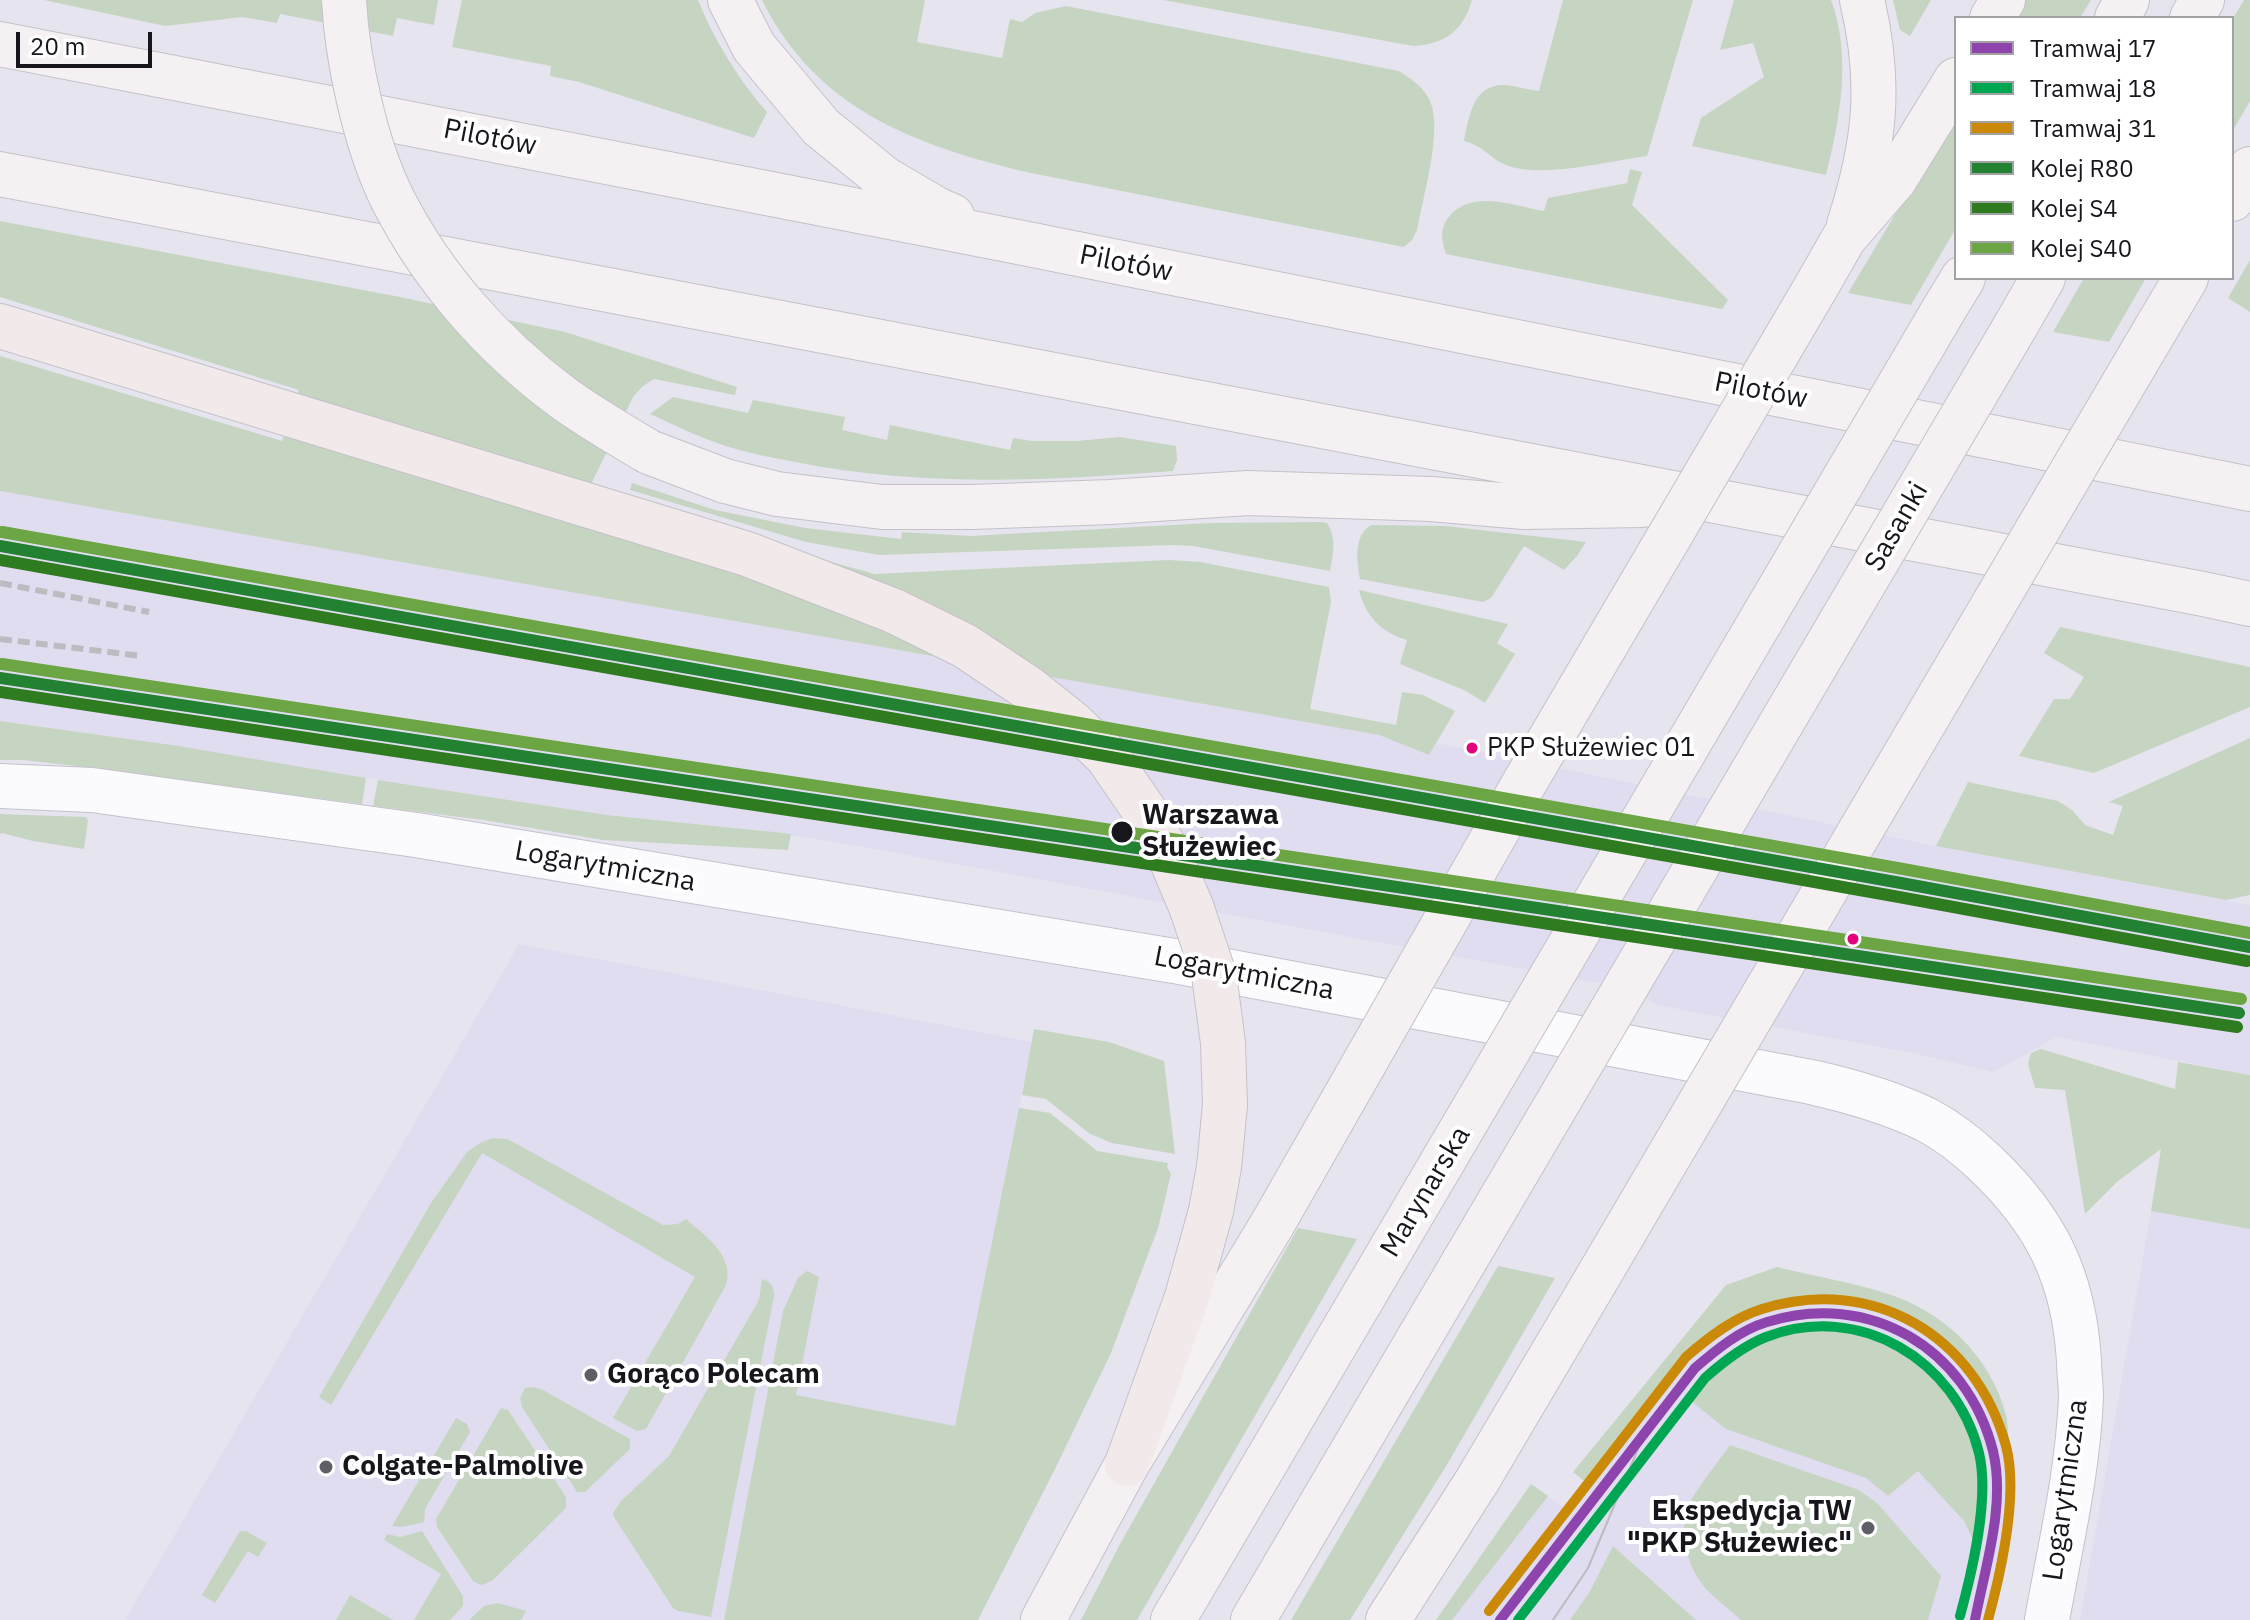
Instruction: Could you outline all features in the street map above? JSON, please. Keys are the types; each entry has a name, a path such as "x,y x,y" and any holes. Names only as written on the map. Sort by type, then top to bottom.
{"highway":[{"path":"0,326 747,554 894,611 965,646 1028,688 1107,756 1144,810 1171,859 1192,909 1214,975 1223,1043 1225,1105 1211,1211 1187,1297 1127,1464"}],"main road":[{"path":"344,0 354,77 372,146 392,199 452,291 485,329 561,396 649,452 725,481 777,494 882,507 1110,502 1248,493 1431,499 1524,507 1732,504"},
{"path":"730,0 754,47 821,127 885,179 938,210 1013,241"},
{"path":"1844,238 1866,162 1874,119 1872,54 1862,0"},
{"name":"Pilotów","path":"0,44 1013,241 2250,489"},
{"path":"1043,1620 1127,1464 1273,1223 1522,787 1844,238 1895,179 1954,83"},
{"path":"2234,196 2250,169"},
{"path":"0,174 2250,604"},
{"name":"Sasanki","path":"1253,1620 2042,280"},
{"path":"1388,1620 1477,1481 2185,280"},
{"name":"Marynarska","path":"1173,1620 1953,294"}],"street":[{"name":"Logarytmiczna","path":"0,786 92,790 416,835 1159,958 1811,1082 1863,1094 1917,1116 1941,1128 1971,1150 2001,1178 2045,1234 2064,1274 2077,1329 2081,1396 2074,1461 2047,1620"}],"shaded area":[{"path":"0,491 1379,735 1429,755 1437,743 1936,846 2250,905 2250,1075 2057,1037 1993,1072 1917,1054 1657,1005 1632,989 847,844 760,830 607,815 179,746 0,721"},
{"path":"519,944 1032,1042 956,1427 872,1620 125,1620"},
{"path":"2151,1211 2250,1229 2250,1620 2080,1620"},
{"path":"1834,1295 1870,1301 1915,1320 1945,1341 1973,1368 1990,1400 2005,1437 2010,1485 1990,1620 1436,1620 1531,1484 1570,1512 1677,1369 1720,1327 1751,1310 1792,1298"}],"green space":[{"path":"44,0 438,0 434,25 397,18 393,36 280,14 277,23 242,17 165,26"},
{"path":"462,0 698,0 728,59 767,112 754,138 579,82 550,76 551,66 452,47"},
{"path":"762,0 925,0 917,42 1002,58 1010,19 1022,22 1035,13 1066,6 1399,71 1424,92 1433,114 1431,164 1417,230 1404,247 1026,172 945,149 872,117 840,95 810,69 784,38"},
{"path":"1163,0 1472,0 1463,20 1451,34 1434,42 1413,46"},
{"path":"1563,0 1693,0 1647,156 1556,170 1521,169 1506,165 1478,146 1464,141 1474,103 1486,89 1506,85 1539,91"},
{"path":"1734,0 1831,0 1841,43 1842,88 1826,175 1692,146 1701,118 1764,77 1753,43 1720,50"},
{"path":"1893,0 1931,0 1910,36 1900,30"},
{"path":"2023,0 2091,0 2081,16 2013,16"},
{"path":"2244,0 2250,0 2250,101 2234,129 2234,17"},
{"path":"1954,116 1954,231 1911,305 1848,293"},
{"path":"1630,169 1642,172 1632,205 1728,300 1722,309 1446,254 1443,227 1457,209 1480,201 1493,201 1544,211 1548,198 1627,183"},
{"path":"0,221 400,297 565,332 737,387 735,395 654,379 643,386 633,397 586,495 875,574 1168,560 1200,562 1329,587 1331,602 1310,709 1396,725 1402,692 1423,695 1455,711 1429,755 1379,735 0,491 0,356 282,441 299,390 0,297"},
{"path":"2250,260 2250,312 2228,298"},
{"path":"2083,280 2145,280 2109,342 2053,332"},
{"path":"673,397 748,413 753,400 845,417 842,430 887,440 890,425 1010,450 1013,438 1077,441 1120,437 1176,446 1177,460 1173,471 1031,479 936,478 842,470 736,449 650,414"},
{"path":"632,483 715,510 805,528 901,539 902,532 970,536 1210,523 1321,522 1327,523 1330,529 1333,553 1330,571 1175,545 879,555 806,542 630,490"},
{"path":"1371,525 1445,526 1586,542 1564,570 1524,546 1491,598 1483,602 1360,579 1357,557 1359,542"},
{"path":"1359,590 1508,624 1497,643 1515,654 1485,703 1466,691 1400,664 1407,640 1390,633 1376,622"},
{"path":"2060,627 2250,667 2250,707 2094,773 2019,756 2054,699 2070,699 2084,677 2044,653"},
{"path":"0,721 179,746 366,778 362,804 76,766 0,760"},
{"path":"2250,738 2250,895 2226,900 1936,846 1968,782 2058,801 2072,810 2085,825 2113,835 2123,806 2109,802"},
{"path":"378,780 607,815 791,834 788,850 603,840 373,806"},
{"path":"0,814 86,817 84,849 0,834"},
{"path":"1034,1029 1109,1042 1164,1061 1175,1154 1112,1143 1090,1134 1046,1099 1022,1095"},
{"path":"2041,1049 2175,1089 2178,1062 2250,1075 2250,1229 2151,1211 2161,1149 2118,1181 2085,1214 2065,1090 2035,1088 2028,1064 2031,1053"},
{"path":"1019,1108 1050,1113 1097,1151 1168,1163 1171,1174 1158,1228 1111,1353 978,1620 724,1620 783,1311 798,1278 807,1271 819,1277 796,1395 955,1426"},
{"path":"493,1138 507,1139 517,1144 663,1225 678,1224 686,1219 722,1255 728,1274 726,1285 646,1429 637,1431 613,1418 695,1277 482,1153 331,1405 319,1397 431,1203 467,1152"},
{"path":"1298,1228 1357,1239 1137,1620 1081,1620 1120,1544"},
{"path":"1498,1266 1555,1278 1448,1463 1350,1620 1291,1620"},
{"path":"1777,1267 1845,1282 1906,1301 1926,1311 1961,1338 1989,1373 1999,1394 2007,1420 2008,1458 1991,1399 1980,1377 1959,1353 1901,1312 1874,1302 1829,1296 1784,1300 1721,1327 1686,1360 1588,1484 1573,1472 1726,1285"},
{"path":"762,1279 771,1285 774,1296 711,1617 678,1611 673,1608 613,1513 621,1501 669,1456 759,1300"},
{"path":"1830,1324 1875,1333 1902,1343 1935,1368 1949,1385 1971,1425 1978,1446 1982,1488 1975,1544 1964,1521 1918,1471 1888,1496 1866,1478 1726,1429 1686,1397 1708,1372 1744,1343 1780,1331"},
{"path":"534,1387 630,1439 630,1449 585,1492 577,1492 522,1407 520,1398 525,1388"},
{"path":"501,1408 508,1410 566,1497 566,1508 492,1581 481,1585 473,1581 437,1527 436,1519"},
{"path":"456,1418 467,1424 470,1432 425,1509 424,1522 392,1526"},
{"path":"1730,1445 1859,1490 1878,1504 1941,1576 1928,1620 1741,1620 1708,1591 1689,1558 1685,1521 1693,1497"},
{"path":"1531,1484 1548,1496 1452,1620 1436,1620"},
{"path":"240,1531 246,1531 267,1543 258,1557 248,1551 215,1603 202,1595"},
{"path":"422,1531 463,1596 463,1606 450,1620 414,1620 441,1574 384,1540 387,1534 400,1537"},
{"path":"1613,1546 1696,1620 1570,1620 1589,1593"},
{"path":"350,1595 393,1620 336,1620"},
{"path":"498,1603 526,1611 521,1620 469,1620 484,1606"}],"tram line":[{"name":"31","path":"1489,1611 1686,1357 1721,1329 1762,1309 1803,1300 1843,1300 1880,1308 1914,1323 1945,1345 1971,1373 1991,1407 2006,1446 2010,1487 2007,1533 1988,1620"},
{"name":"17","path":"1500,1620 1695,1368 1747,1330 1805,1314 1842,1314 1876,1322 1908,1336 1937,1356 1961,1383 1980,1415 1993,1451 1997,1493 1993,1536 1975,1620"},
{"name":"18","path":"1518,1620 1705,1378 1734,1355 1766,1337 1801,1328 1835,1327 1868,1333 1899,1347 1926,1366 1949,1391 1967,1420 1979,1453 1982,1492 1974,1557 1960,1616"},
{"path":"1553,1620 1588,1568 1640,1444 1666,1405"}],"railway":[{"path":"0,583 149,612"},
{"path":"0,639 142,656"}],"rail line":[{"name":"S40","path":"2,532 2250,933"},
{"name":"R80","path":"0,546 2250,947"},
{"name":"S4","path":"0,560 2247,961"},
{"name":"S40","path":"2,664 2241,999"},
{"name":"R80","path":"0,678 2239,1013"},
{"name":"S4","path":"0,692 2237,1027"}],"place":[{"name":"PKP Służewiec 01","path":"1472,748"},
{"name":"Warszawa Służewiec","path":"1122,832"},
{"name":"Gorąco Polecam","path":"591,1375"},
{"name":"Colgate-Palmolive","path":"326,1467"},
{"name":"Ekspedycja TW \"PKP Służewiec\"","path":"1868,1528"}]}
